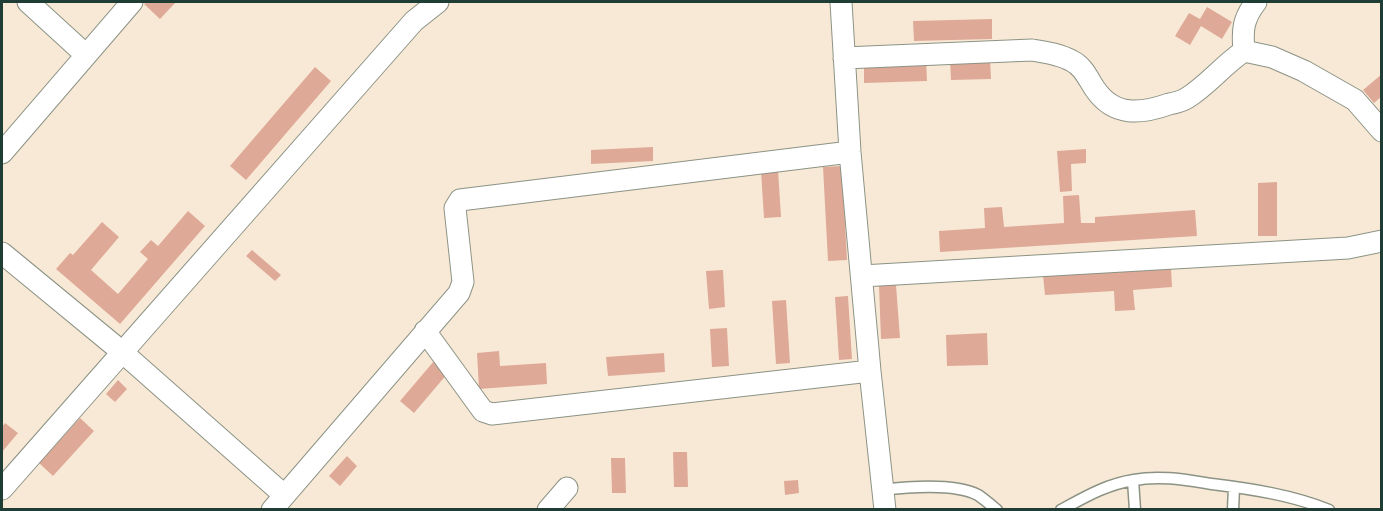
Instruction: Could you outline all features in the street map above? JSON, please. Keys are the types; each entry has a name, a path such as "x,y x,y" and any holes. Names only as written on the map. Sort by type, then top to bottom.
{"street":[{"path":"28,2 86,55"},
{"path":"2,153 132,2"},
{"path":"2,489 121,351 414,21 438,2"},
{"path":"841,2 850,153 884,500"},
{"path":"1244,51 1242,31 1248,12 1256,2"},
{"path":"844,58 1032,50 1052,53 1072,61 1084,70 1096,91 1115,107 1133,113 1154,110 1185,99 1244,51 1272,57 1304,71 1355,100 1382,131"},
{"path":"2,254 121,351 278,502 459,293 463,282 455,208 460,200 850,153"},
{"path":"862,276 1348,248 1382,240"},
{"path":"425,331 483,411 492,414 870,371"},
{"path":"548,510 567,488"}],"lane":[{"path":"1061,510 1098,489 1133,480 1164,477 1308,501 1329,510"},
{"path":"1133,480 1135,510"},
{"path":"884,500 918,486 954,489 976,494 997,510"},
{"path":"1233,510 1234,487"}],"building":[{"path":"147,2 176,2 160,19 144,4"},
{"path":"1207,7 1232,22 1222,39 1201,26 1190,45 1175,36 1189,13 1200,19"},
{"path":"992,19 992,39 914,41 913,21"},
{"path":"990,58 991,79 951,80 950,60"},
{"path":"926,60 927,81 864,83 864,63"},
{"path":"315,67 331,81 246,180 230,166"},
{"path":"1382,74 1382,96 1374,103 1363,90"},
{"path":"653,147 653,161 591,164 591,150"},
{"path":"1086,149 1086,163 1071,164 1072,191 1060,192 1057,151"},
{"path":"842,166 847,260 828,261 823,167"},
{"path":"778,170 781,217 764,218 761,171"},
{"path":"1277,182 1277,236 1258,236 1258,183"},
{"path":"1079,195 1081,223 1095,223 1095,217 1195,210 1197,236 940,252 939,231 985,228 984,208 1002,207 1004,227 1064,223 1063,196"},
{"path":"188,211 205,226 120,324 56,269 70,253 73,255 102,222 119,237 91,270 118,294 148,259 140,252 151,240 158,246"},
{"path":"252,250 281,275 275,281 246,256"},
{"path":"1171,268 1172,287 1133,290 1135,310 1115,311 1114,291 1045,295 1043,275"},
{"path":"723,270 725,307 709,309 706,271"},
{"path":"896,285 900,338 881,339 879,286"},
{"path":"848,296 852,359 839,360 835,297"},
{"path":"786,300 790,363 776,364 772,301"},
{"path":"727,328 729,366 712,367 710,329"},
{"path":"987,333 988,365 947,366 946,335"},
{"path":"499,351 500,366 546,363 547,384 479,389 477,353"},
{"path":"664,353 665,372 608,376 606,357"},
{"path":"434,361 448,373 414,413 400,401"},
{"path":"118,380 127,389 115,402 106,394"},
{"path":"80,418 94,431 53,476 39,463"},
{"path":"5,423 18,433 2,452 2,427"},
{"path":"673,452 687,452 688,487 674,487"},
{"path":"347,456 357,466 340,486 329,476"},
{"path":"611,458 625,458 626,493 612,493"},
{"path":"798,480 799,493 785,495 784,481"}]}
